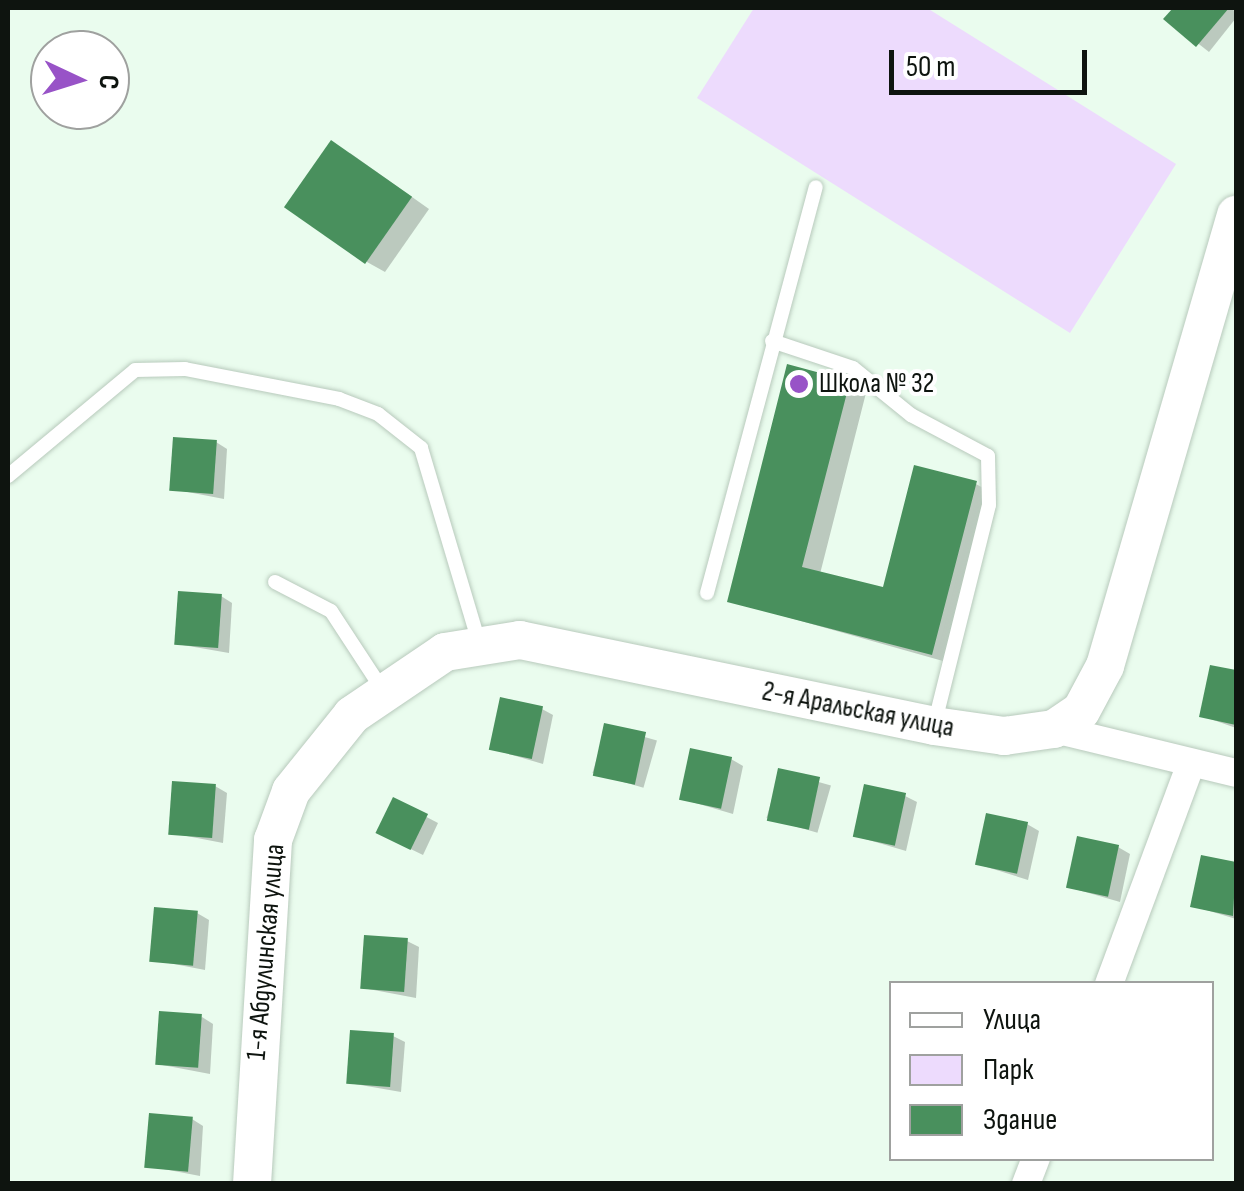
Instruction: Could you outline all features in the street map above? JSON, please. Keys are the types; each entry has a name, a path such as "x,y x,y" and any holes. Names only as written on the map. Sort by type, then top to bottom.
{"street":[{"path":"1054,729 1081,711 1105,666 1236,214"},
{"name":"2-я Аральская улица","path":"480,642 552,645 934,726 1004,736 1054,729 1236,774"},
{"name":"1-я Абдулинская улица","path":"252,1184 274,840 307,766 382,689 480,642"},
{"path":"1110,981 1191,764"}],"lane":[{"path":"707,593 816,187"},
{"path":"772,340 853,368 911,415 988,456 988,505 934,726"},
{"path":"8,476 135,370 186,369 365,409 409,433 433,473 480,642"},
{"path":"275,582 331,610 382,689"}],"green space":[{"path":"754,8 927,8 1176,164 1070,333 697,98"}],"building":[{"path":"1173,8 1229,8 1196,47 1163,19"},
{"path":"331,140 412,197 365,264 284,207"},
{"path":"787,364 850,381 802,567 883,587 914,465 977,481 932,655 727,602"},
{"path":"173,437 217,440 213,494 169,491"},
{"path":"178,591 222,594 218,648 174,645"},
{"path":"1210,665 1236,670 1236,725 1199,717"},
{"path":"500,697 543,706 532,759 489,750"},
{"path":"604,723 646,732 635,785 593,776"},
{"path":"690,748 732,757 721,809 679,800"},
{"path":"778,768 820,777 809,830 767,821"},
{"path":"172,781 216,784 212,838 168,835"},
{"path":"864,784 906,793 895,846 853,837"},
{"path":"393,797 428,814 411,850 375,833"},
{"path":"986,813 1028,822 1017,874 975,865"},
{"path":"1077,836 1119,845 1108,897 1066,888"},
{"path":"1201,855 1236,862 1233,916 1190,907"},
{"path":"154,907 198,911 193,966 149,962"},
{"path":"364,935 408,938 404,992 360,989"},
{"path":"159,1011 202,1014 198,1068 155,1065"},
{"path":"350,1030 394,1033 390,1087 346,1084"},
{"path":"149,1113 193,1117 188,1172 144,1168"}],"place":[{"name":"Школа № 32","path":"799,384"}]}
